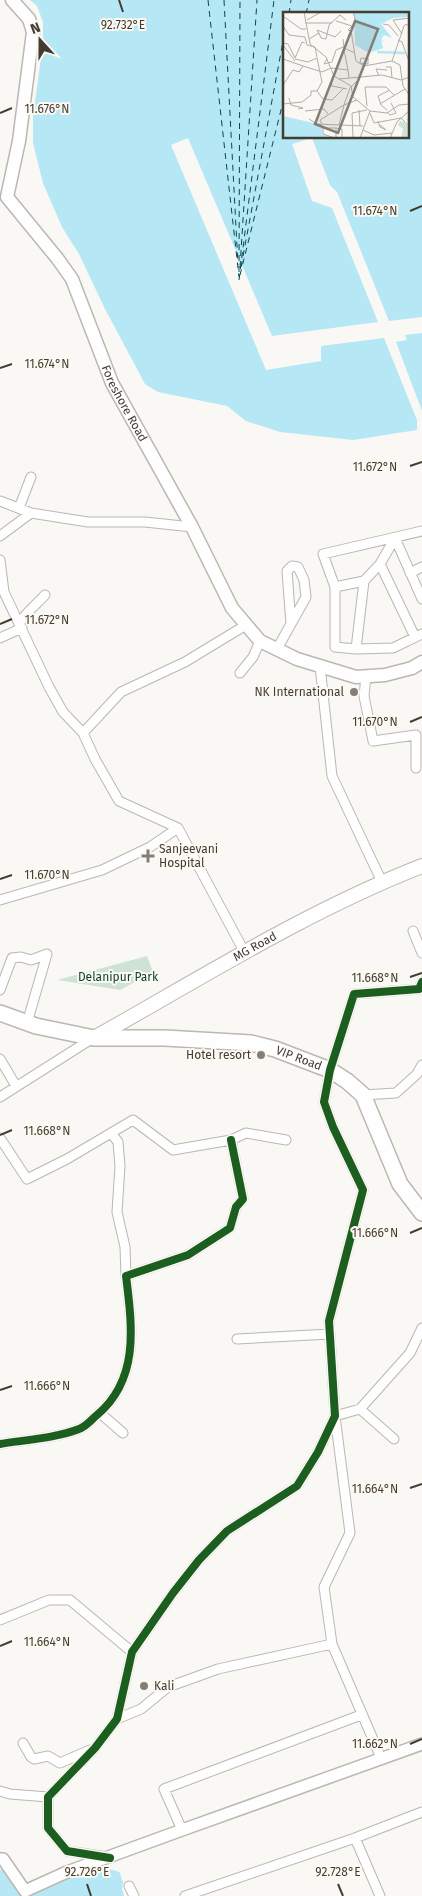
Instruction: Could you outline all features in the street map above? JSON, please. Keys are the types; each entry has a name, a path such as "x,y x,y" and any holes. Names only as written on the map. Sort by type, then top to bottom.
{"highway":[{"name":"VIP Road","path":"0,1013 27,1023 94,1038 165,1038 251,1043 275,1049 330,1070 363,1095 400,1184 422,1213"}],"main road":[{"name":"Foreshore Road","path":"12,0 29,19 33,32 19,142 4,198 57,258 72,279 112,383 192,527 232,608 260,641 297,659 356,677 385,675 412,668 422,662"},
{"name":"MG Road","path":"94,1038 355,894 422,866"}],"street":[{"path":"18,508 31,477"},
{"path":"0,501 31,513 88,522 145,522 192,527"},
{"path":"0,536 31,513"},
{"path":"380,564 419,636 393,648 356,649 335,647 335,587 323,554 422,531"},
{"path":"335,587 364,581 380,564 394,538"},
{"path":"394,538 422,599"},
{"path":"0,560 4,592 49,687 63,712 83,733 94,759 119,801 178,828 245,953"},
{"path":"277,649 291,624 306,597 304,580 298,567 292,566 287,571 291,624"},
{"path":"410,573 422,567"},
{"path":"356,649 364,581"},
{"path":"21,626 22,617 35,608 45,595"},
{"path":"83,733 121,692 185,662 246,625"},
{"path":"0,638 21,626"},
{"path":"240,673 253,657 260,641"},
{"path":"320,666 332,776 382,882"},
{"path":"366,676 364,696 373,741 416,735 416,768"},
{"path":"0,900 102,870 150,847 178,828"},
{"path":"413,931 422,953"},
{"path":"0,990 12,958 21,957 31,960 47,954 27,1023"},
{"path":"381,1758 332,1644 324,1587 350,1533 335,1416 330,1321 363,1190 333,1127 324,1102 330,1070 354,994 419,989 422,982"},
{"path":"0,1097 94,1038"},
{"path":"0,1060 16,1086"},
{"path":"363,1095 396,1093 417,1074 422,1065"},
{"path":"0,1138 27,1179 67,1159 133,1120 173,1150 231,1140 246,1133 286,1140"},
{"path":"0,1444 81,1429 110,1404 128,1368 132,1327 126,1276 125,1247 117,1212 120,1166 118,1142 111,1133"},
{"path":"126,1276 188,1255 230,1228 236,1207 243,1199 231,1140"},
{"path":"118,1719 132,1652 199,1560 227,1531 297,1486 318,1452 335,1416 360,1409 410,1353 422,1328"},
{"path":"237,1338 330,1334"},
{"path":"360,1409 394,1439"},
{"path":"100,1413 123,1433"},
{"path":"0,1620 49,1600 70,1600 132,1652"},
{"path":"110,1858 67,1851 48,1828 48,1797 95,1748 118,1719 141,1708 168,1687 218,1669 332,1644"},
{"path":"182,1830 164,1788 361,1715"},
{"path":"23,1743 34,1759 48,1756 60,1763 95,1748"},
{"path":"0,1859 3,1859 25,1891 67,1872 422,1744"},
{"path":"0,1791 10,1794 48,1797"},
{"path":"185,1896 355,1838 422,1812"},
{"path":"355,1838 380,1896"},
{"path":"129,1886 134,1896"}],"green space":[{"name":"Delanipur Park","path":"147,956 153,972 120,990 57,980"}],"water":[{"path":"30,0 422,0 422,418 417,420 417,430 353,440 280,432 246,421 227,406 158,392 145,384 105,309 79,254 62,227 43,183 33,143 33,117 43,43 43,22 37,6"},
{"path":"0,1869 7,1874 17,1889 86,1871 112,1870 120,1873 124,1896 0,1896"}],"pier":[{"path":"188,138 272,336 378,322 332,208 312,201 292,144 312,139 330,185 337,192 389,321 422,317 422,333 405,335 407,340 396,342 422,411 422,418 417,420 384,338 321,346 321,361 266,370 171,145"}],"ferry route":[{"path":"208,0 239,277"},
{"path":"224,0 238,265"},
{"path":"239,272 240,0"},
{"path":"240,267 257,0"},
{"path":"239,280 274,0"},
{"path":"289,12 291,0"},
{"path":"306,12 309,0"},
{"path":"241,267 283,41"},
{"path":"240,275 283,102"}],"cycle path":[{"path":"110,1858 67,1851 48,1828 48,1797 95,1748 117,1719 132,1652 173,1593 199,1560 227,1531 297,1486 318,1452 335,1416 329,1321 363,1190 333,1127 324,1102 330,1070 354,994 419,989 422,982"},
{"path":"0,1444 50,1437 79,1429 89,1423 111,1401 121,1385 127,1368 130,1350 130,1313 126,1276 188,1255 230,1228 236,1207 243,1199 231,1140"}],"place":[{"name":"NK International","path":"354,692"},
{"name":"Sanjeevani Hospital","path":"148,856"},
{"name":"Hotel resort","path":"261,1055"},
{"name":"Kali","path":"144,1686"}]}
